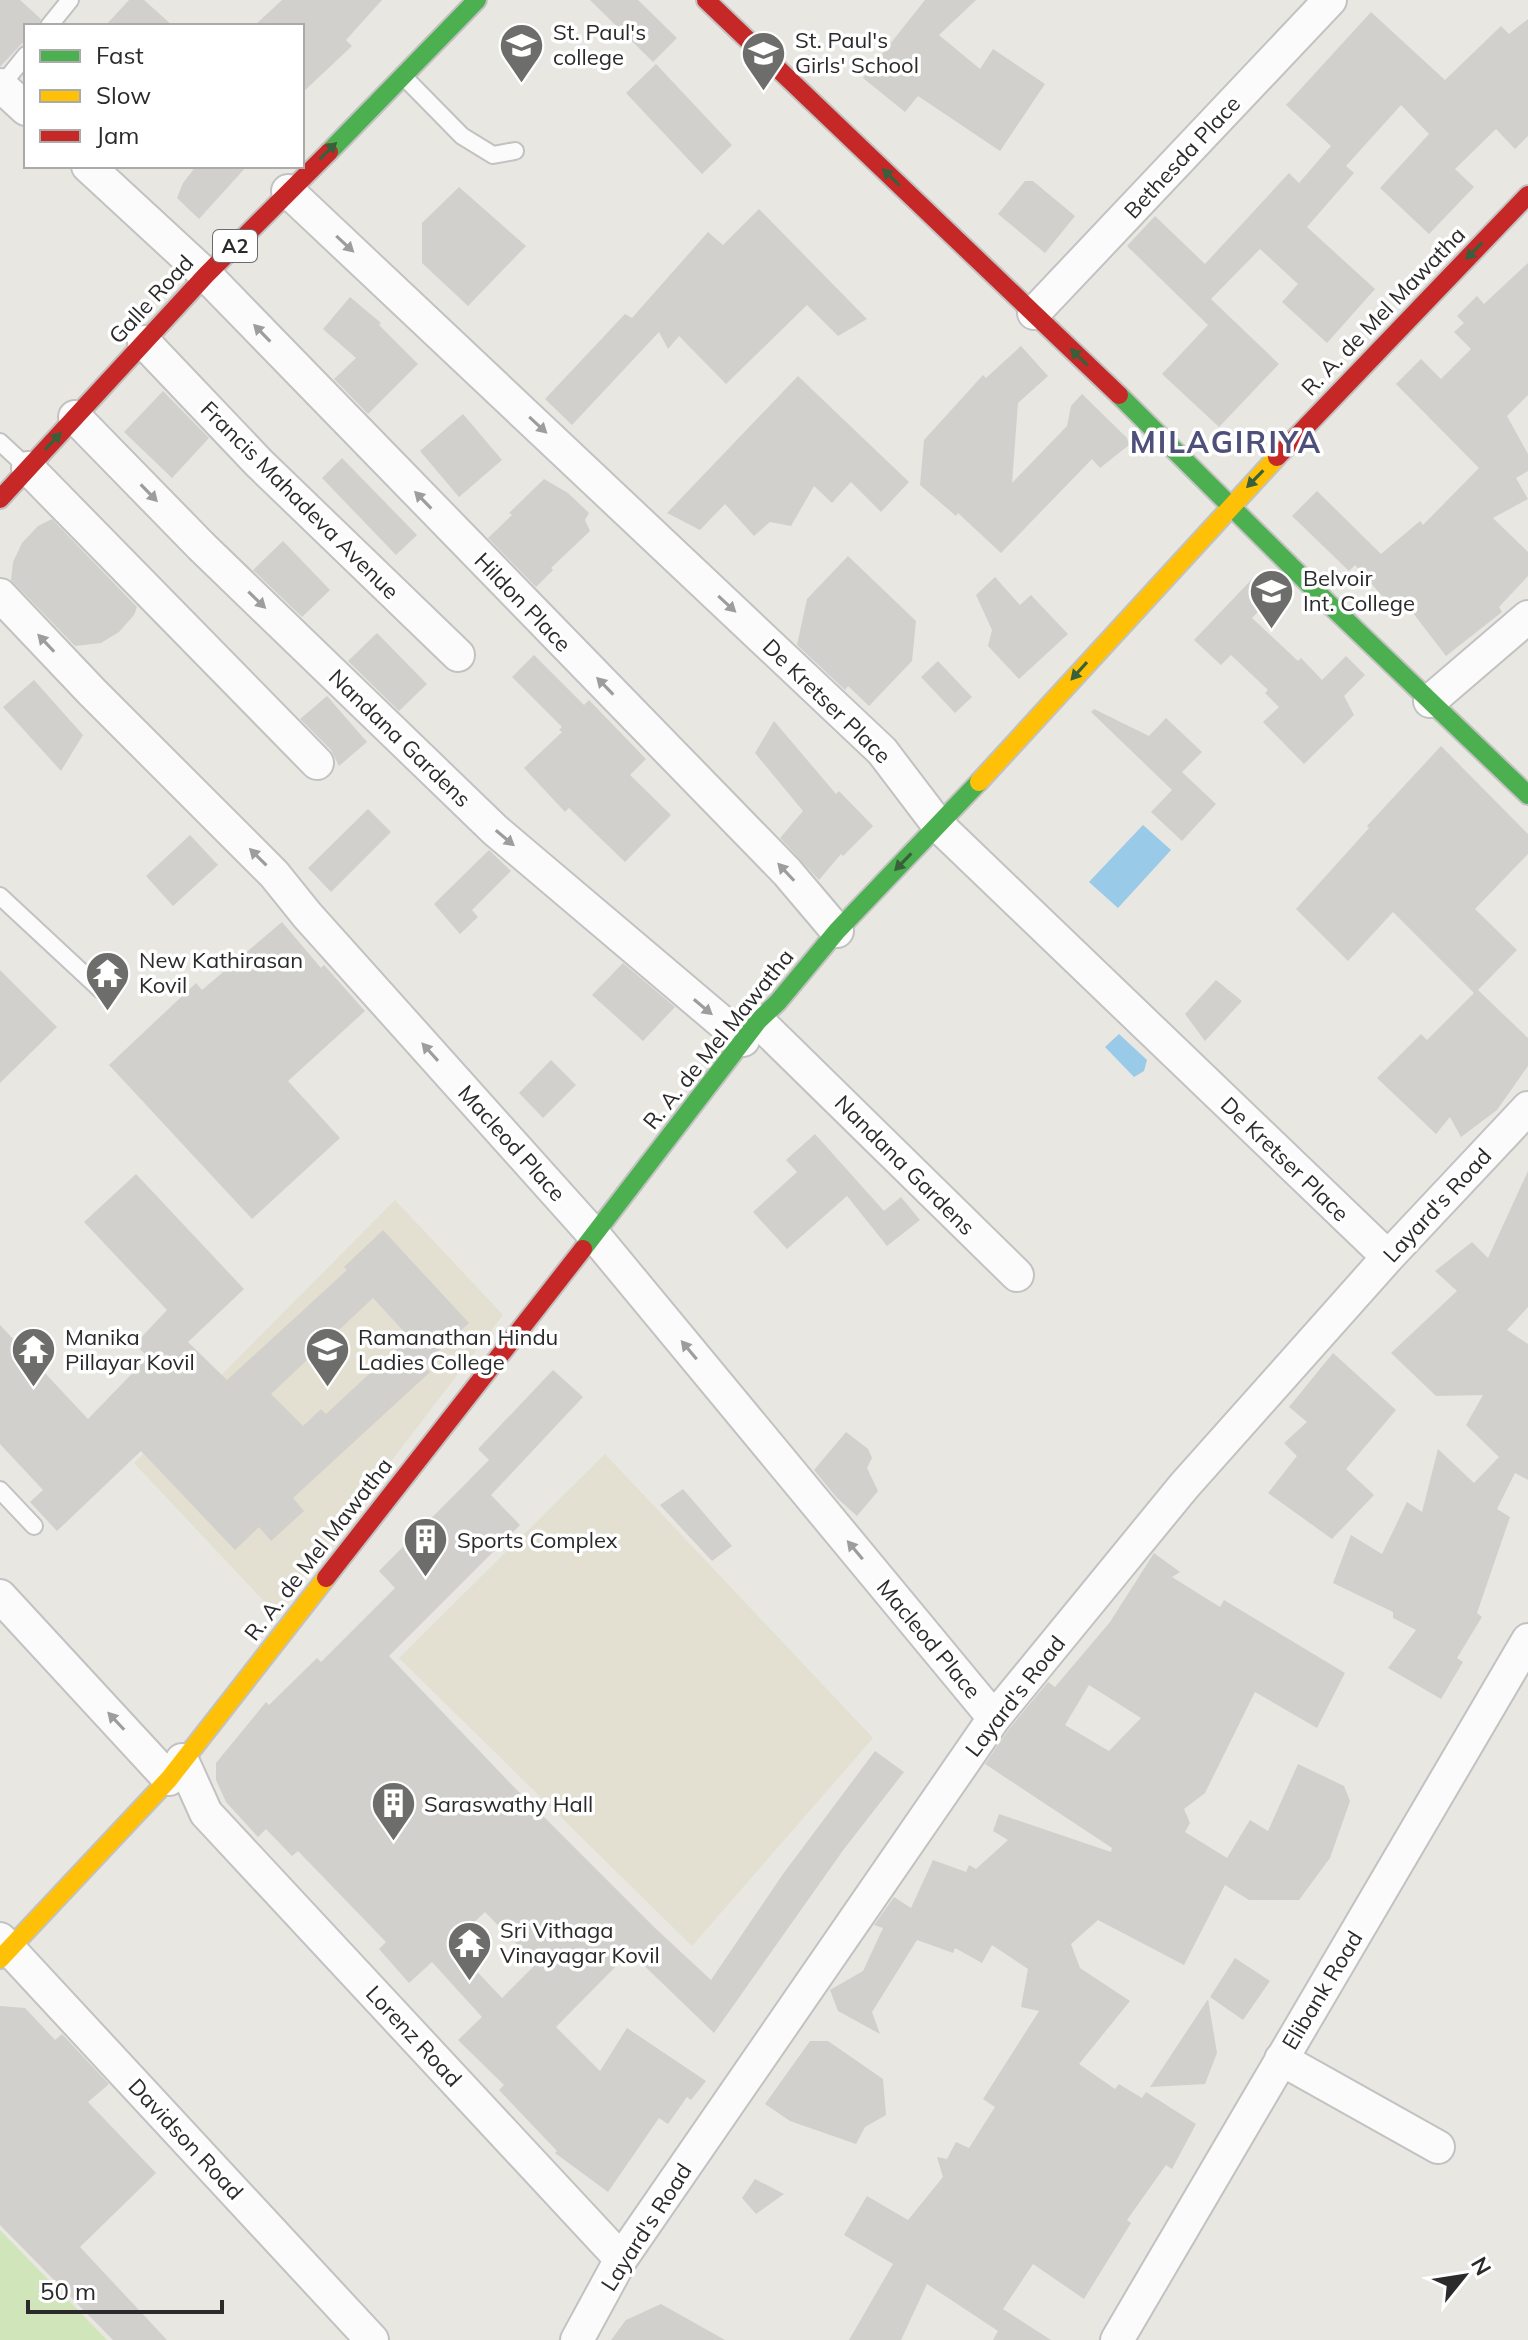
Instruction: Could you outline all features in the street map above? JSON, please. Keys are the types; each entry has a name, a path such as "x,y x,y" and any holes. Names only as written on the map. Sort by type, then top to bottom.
{"main road":[{"name":"Galle Road","path":"0,499 206,275 477,0"},
{"path":"706,0 1232,504 1329,604 1528,795"},
{"name":"R. A. de Mel Mawatha","path":"3,1949 167,1779 751,1030 837,931 939,826 1232,504 1528,195"}],"street":[{"name":"Bethesda Place","path":"1034,313 1330,0"},
{"path":"1,85 24,107"},
{"name":"Hildon Place","path":"90,168 206,275 787,872 837,931"},
{"name":"De Kretser Place","path":"288,191 882,751 939,826 1388,1257"},
{"name":"Francis Mahadeva Avenue","path":"144,342 259,463 458,655"},
{"name":"Nandana Gardens","path":"75,417 201,546 495,830 751,1030 1017,1275"},
{"path":"28,468 317,763"},
{"name":"Macleod Place","path":"0,595 274,874 307,915 594,1235 994,1718"},
{"path":"1430,701 1528,617"},
{"name":"Layard's Road","path":"577,2340 621,2259 994,1718 1184,1486 1388,1257 1528,1108"},
{"name":"Lorenz Road","path":"0,1596 167,1779 206,1813 621,2259"},
{"name":"Elibank Road","path":"1117,2340 1528,1640"},
{"path":"167,1779 206,1813"},
{"name":"Davidson Road","path":"3,1949 372,2340"},
{"path":"1281,2059 1438,2147"}],"lane":[{"path":"51,24 70,0"},
{"path":"1,85 24,57"},
{"path":"404,77 462,136 493,155 515,151"},
{"path":"0,442 28,468"},
{"path":"0,896 101,990"},
{"path":"0,1490 34,1526"}],"shaded area":[{"name":"Ramanathan Hindu Ladies College","path":"395,1200 503,1315 275,1613 134,1463"},
{"path":"605,1454 873,1738 692,1946 399,1658"}],"green space":[{"path":"0,2230 107,2340 0,2340"}],"water":[{"path":"1143,825 1171,850 1118,908 1089,882"},
{"path":"1119,1034 1147,1060 1144,1071 1134,1077 1105,1047"}],"building":[{"path":"0,0 20,0 41,19 39,24 24,24 24,41 0,67"},
{"path":"129,0 144,0 171,24 107,24"},
{"path":"282,0 382,0 346,40 352,46 304,91 304,24 256,24"},
{"path":"590,0 638,0 677,38 653,62"},
{"path":"925,0 976,0 939,35 980,69 993,49 1045,84 1000,151 918,96 905,112 863,78"},
{"path":"1371,12 1445,80 1501,26 1509,34 1528,19 1528,136 1515,149 1496,129 1455,169 1474,187 1429,234 1380,188 1429,134 1401,105 1346,166 1354,173 1307,227 1375,289 1327,343 1282,302 1298,284 1260,249 1211,299 1279,364 1219,427 1162,374 1208,325 1127,246 1155,216 1205,264 1289,173 1299,183 1331,146 1286,105"},
{"path":"656,64 732,145 702,174 626,93"},
{"path":"194,168 245,168 199,219 177,198"},
{"path":"1025,181 1033,181 1075,216 1045,253 998,214"},
{"path":"459,187 526,246 468,306 422,263 422,223"},
{"path":"759,209 867,319 838,336 807,305 726,384 679,336 668,349 659,332 572,425 545,399 625,314 632,318 708,232 723,245"},
{"path":"1528,263 1528,395 1507,416 1528,454 1528,471 1516,478 1528,499 1493,518 1528,552 1528,576 1499,607 1502,612 1446,656 1400,596 1390,605 1355,565 1349,571 1292,516 1317,491 1381,554 1420,521 1423,525 1479,468 1396,384 1421,359 1441,379 1471,349 1454,332 1464,323 1457,316 1477,296 1484,304"},
{"path":"350,297 381,323 379,325 418,364 368,414 334,379 356,358 323,329"},
{"path":"1021,346 1048,376 1018,403 1012,483 1067,426 1071,406 1082,394 1127,438 1129,445 1100,468 1092,459 1001,553 958,513 956,516 920,485 924,440 983,375 986,378"},
{"path":"798,376 909,482 881,512 851,482 832,503 814,486 791,526 770,522 754,536 725,504 700,530 667,513"},
{"path":"163,391 209,438 172,478 124,432"},
{"path":"463,414 502,460 459,497 420,451"},
{"path":"342,458 417,535 396,555 322,478"},
{"path":"544,479 568,493 589,513 585,520 590,531 536,587 488,538"},
{"path":"52,519 137,607 119,632 101,643 75,646 11,580 13,562 22,543 38,526"},
{"path":"283,541 330,590 302,617 253,570"},
{"path":"848,556 916,621 912,661 869,706 848,686 845,690 797,645 807,599"},
{"path":"995,577 1020,605 1031,595 1068,634 1019,679 988,646 992,630 976,595"},
{"path":"1253,578 1273,596 1252,618 1298,661 1301,658 1322,680 1346,656 1365,675 1344,696 1354,715 1304,764 1263,722 1279,707 1265,693 1268,690 1231,655 1221,665 1194,640"},
{"path":"377,633 427,684 399,711 348,661"},
{"path":"534,655 584,705 589,700 646,759 630,775 671,815 625,862 569,808 565,812 524,768 562,732 559,730 562,727 512,677"},
{"path":"938,661 972,697 955,713 921,677"},
{"path":"34,680 83,735 61,771 3,707"},
{"path":"327,696 367,742 339,766 331,750 300,719"},
{"path":"1094,709 1149,736 1166,718 1202,752 1182,772 1216,804 1182,841 1151,812 1172,790 1091,712"},
{"path":"774,721 836,794 839,791 873,826 843,856 841,854 819,880 780,838 803,811 755,753"},
{"path":"1441,746 1528,834 1528,854 1475,909 1517,950 1478,990 1528,1038 1528,1066 1497,1110 1461,1137 1450,1117 1436,1134 1377,1078 1421,1034 1427,1040 1474,993 1393,912 1348,961 1296,909"},
{"path":"368,809 391,832 331,892 308,868"},
{"path":"190,835 218,865 173,906 146,876"},
{"path":"489,850 511,871 472,910 478,917 460,934 434,904"},
{"path":"282,922 321,968 324,965 365,1011 288,1081 340,1138 252,1219 109,1065 196,983 202,990"},
{"path":"623,963 675,1007 643,1041 592,995"},
{"path":"0,970 57,1027 0,1083"},
{"path":"1216,980 1242,1001 1205,1041 1185,1014"},
{"path":"551,1060 576,1085 543,1118 519,1093"},
{"path":"815,1134 884,1211 901,1197 920,1220 887,1246 847,1196 787,1249 753,1212 797,1172 786,1160"},
{"path":"1528,1171 1528,1307 1507,1330 1528,1344 1528,1480 1515,1473 1497,1509 1510,1517 1477,1613 1482,1617 1457,1658 1463,1662 1441,1699 1388,1668 1416,1630 1393,1618 1393,1612 1333,1583 1351,1535 1382,1554 1407,1502 1422,1512 1438,1449 1474,1483 1499,1457 1466,1425 1483,1395 1436,1396 1391,1353 1457,1291 1435,1271 1472,1242 1488,1258"},
{"path":"136,1174 244,1289 188,1342 227,1380 347,1270 344,1267 383,1230 469,1323 423,1365 430,1372 293,1498 304,1511 271,1541 259,1527 235,1550 141,1451 57,1531 30,1502 43,1490 0,1444 0,1325 88,1419 148,1357 135,1344 167,1310 84,1222","holes":["373,1298 409,1337 326,1414 321,1409 303,1426 271,1394"]},
{"path":"1333,1353 1396,1410 1346,1469 1374,1495 1332,1539 1268,1493 1297,1456 1284,1443 1307,1422 1289,1407"},
{"path":"553,1370 583,1397 491,1495 520,1525 389,1656 511,1784 711,1980 783,1874 875,1751 904,1772 844,1849 714,2033 630,1952 556,2027 600,2071 627,2028 706,2081 691,2100 687,2097 668,2124 659,2118 608,2192 555,2153 557,2151 499,2090 504,2085 458,2040 482,2017 432,1962 409,1983 379,1949 386,1942 298,1851 292,1856 266,1829 258,1837 226,1802 216,1780 216,1763 266,1702 269,1705 317,1658 321,1662 395,1588 379,1571 489,1460 478,1449","holes":["485,1912 536,1964 502,1998 451,1944"]},
{"path":"846,1432 868,1449 872,1458 867,1468 878,1491 857,1516 814,1470"},
{"path":"683,1489 732,1546 712,1561 660,1505"},
{"path":"1154,1553 1180,1572 1172,1577 1220,1607 1224,1600 1345,1673 1317,1728 1255,1692 1205,1793 1184,1809 1190,1823 1185,1832 1227,1858 1250,1820 1268,1831 1298,1764 1344,1786 1350,1801 1330,1858 1299,1900 1249,1900 1225,1885 1184,1965 1098,1920 1071,1944 1080,1968 1130,2001 1079,2064 1115,2089 1119,2084 1142,2098 1146,2092 1196,2124 1172,2169 1166,2165 1127,2220 1131,2223 1084,2299 1033,2264 1003,2309 1051,2340 993,2340 998,2331 927,2284 901,2340 849,2340 893,2264 844,2235 867,2196 908,2220 943,2177 937,2157 947,2159 956,2142 969,2148 995,2107 983,2099 1039,2011 1021,2007 1028,1969 992,1945 982,1963 955,1948 953,1953 917,1940 872,2012 880,2034 838,2011 830,1990 863,1971 883,1928 874,1925 894,1897 911,1908 933,1860 966,1872 969,1865 976,1869 1008,1840 993,1831 999,1814 1111,1852 1112,1848 985,1764 1048,1682 1055,1687 1110,1622","holes":["1089,1685 1141,1718 1109,1751 1065,1725"]},
{"path":"1235,1958 1270,1981 1243,2020 1210,1997"},
{"path":"1208,1999 1217,2053 1205,2084 1150,2087"},
{"path":"0,2006 25,2008 55,2040 62,2034 109,2084 88,2102 156,2173 80,2247 167,2340 113,2340 0,2225"},
{"path":"810,2041 828,2041 883,2079 886,2115 865,2127 856,2144 790,2121 765,2104"},
{"path":"755,2179 784,2194 756,2214 742,2198"},
{"path":"661,2304 725,2340 611,2340 626,2320"}],"traffic: fast":[{"path":"329,152 477,0"},
{"path":"1119,395 1329,604 1528,795"},
{"path":"583,1249 758,1021 778,1002 837,931 979,782"}],"traffic: slow":[{"path":"979,782 1277,457"},
{"path":"0,1959 169,1779 326,1578"}],"traffic: jam":[{"path":"706,0 1119,395"},
{"path":"0,499 206,275 329,152"},
{"path":"1277,457 1528,195"},
{"path":"326,1578 583,1249"}],"place":[{"name":"St. Paul's college","path":"522,84"},
{"name":"St. Paul's Girls' School","path":"764,92"},
{"name":"Belvoir Int. College","path":"1272,630"},
{"name":"New Kathirasan Kovil","path":"108,1012"},
{"name":"Manika Pillayar Kovil","path":"34,1389"},
{"name":"Ramanathan Hindu Ladies College","path":"327,1389"},
{"name":"Sports Complex","path":"426,1579"},
{"name":"Saraswathy Hall","path":"393,1843"},
{"name":"Sri Vithaga Vinayagar Kovil","path":"469,1982"}],"district":[{"name":"MILAGIRIYA","path":"1226,443"}]}
